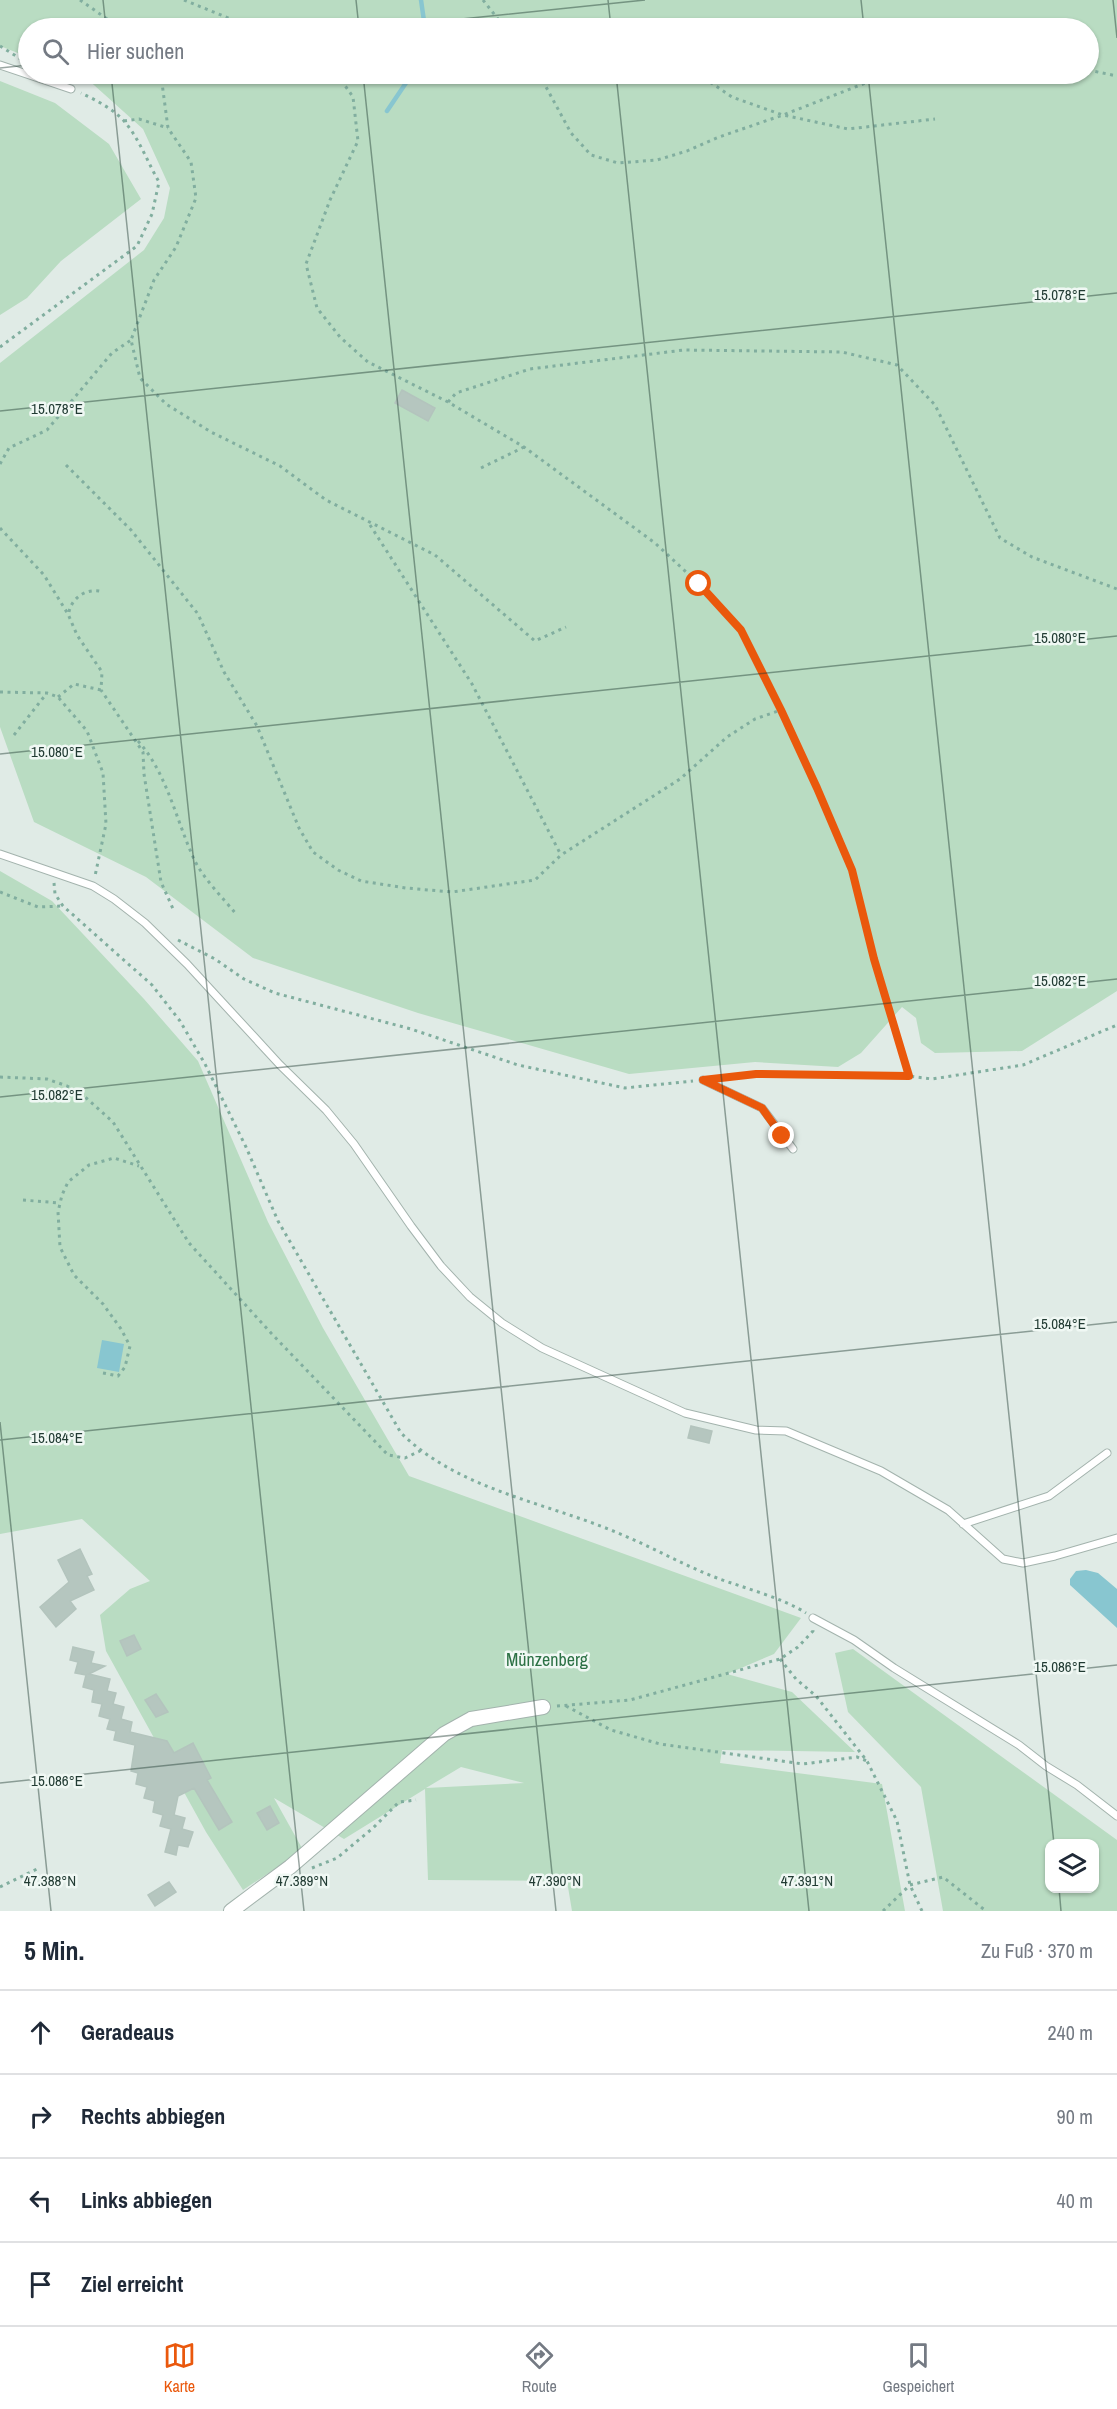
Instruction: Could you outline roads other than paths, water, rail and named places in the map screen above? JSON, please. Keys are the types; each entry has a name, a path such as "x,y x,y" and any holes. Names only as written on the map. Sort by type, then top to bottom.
{"street":[{"path":"231,1911 328,1835 444,1734 471,1719 543,1707"}],"lane":[{"path":"0,65 18,71"},
{"path":"56,84 71,89"},
{"path":"0,854 93,886 114,899 161,939 280,1065 326,1110 354,1144 441,1266 470,1297 502,1323 542,1348 588,1368 625,1388 685,1413 756,1430 786,1431 881,1471 948,1510 1003,1559 1023,1563 1117,1538"},
{"path":"703,1080 762,1108 793,1149"},
{"path":"963,1524 1049,1496 1107,1453"},
{"path":"813,1618 854,1640 894,1668 1010,1739 1117,1816"}],"water":[{"path":"102,1340 124,1344 119,1372 97,1368"},
{"path":"1086,1570 1098,1573 1117,1589 1117,1628 1070,1585 1070,1579 1076,1571"}],"waterway":[{"path":"421,0 424,18"},
{"path":"387,111 405,84"}],"park label":[{"name":"Münzenberg","path":"547,1659"}]}
